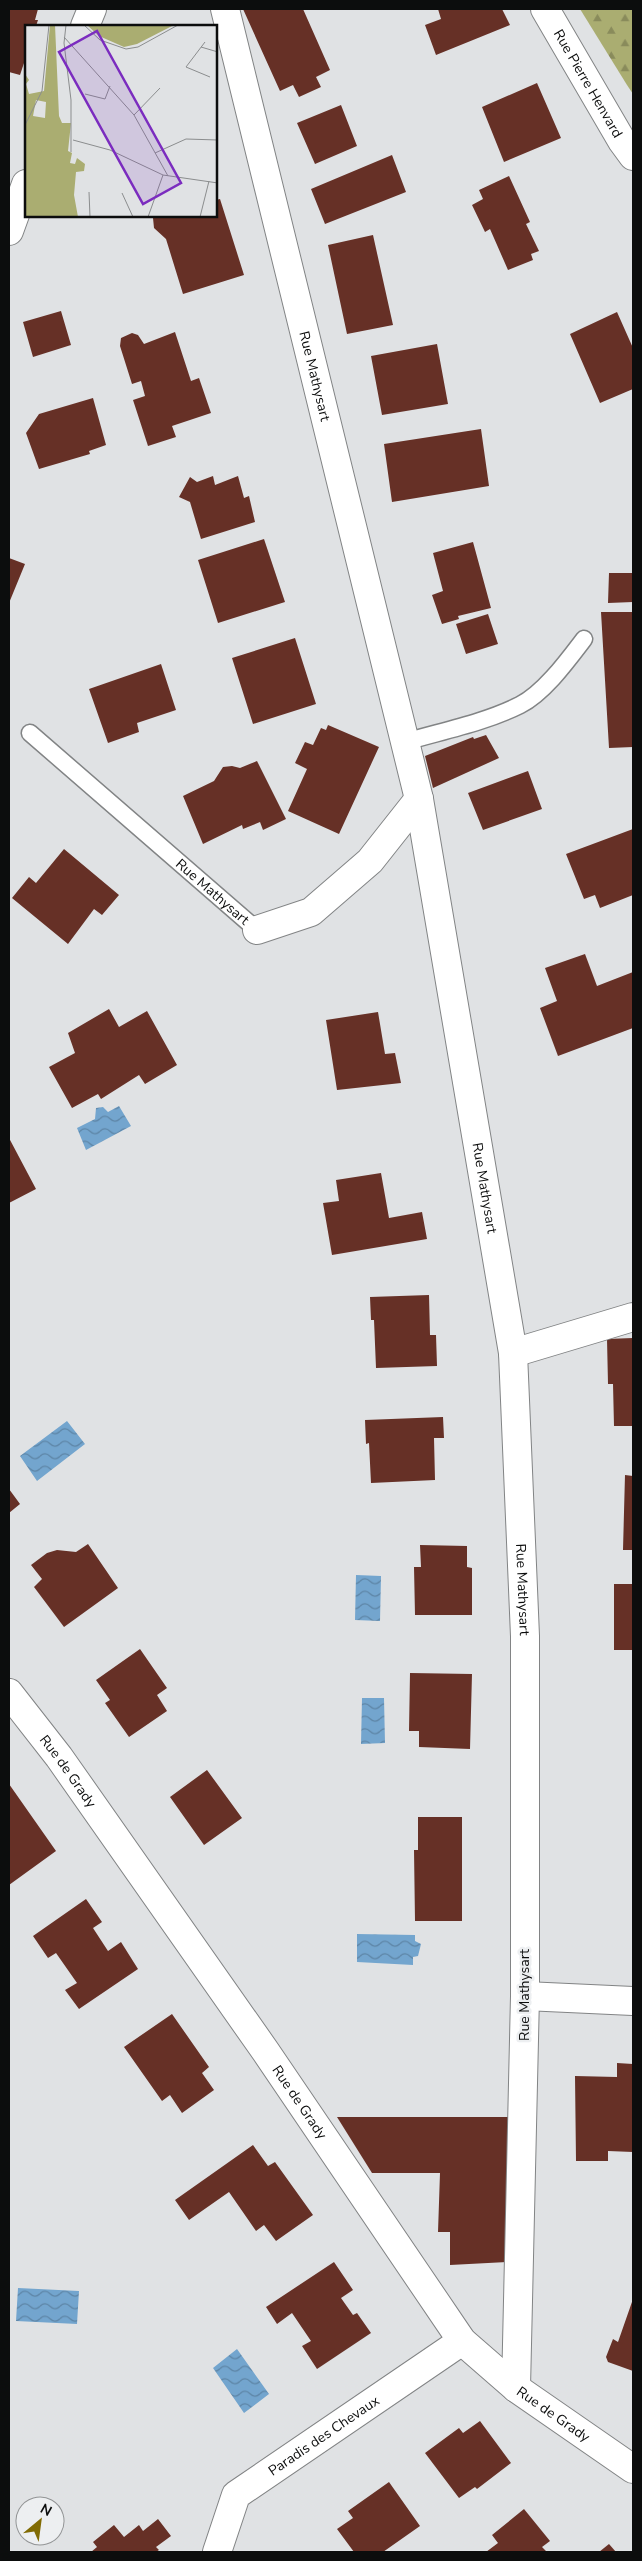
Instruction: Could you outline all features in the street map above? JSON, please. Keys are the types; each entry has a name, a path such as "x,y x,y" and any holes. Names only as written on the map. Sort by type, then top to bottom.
{"street":[{"path":"85,25 92,9"},
{"name":"Rue Mathysart","path":"225,9 419,799 513,1353 524,1636 525,1996 516,2388"},
{"name":"Rue Pierre Henvard","path":"545,9 622,141 633,156"},
{"path":"9,231 25,187"},
{"name":"Rue Mathysart","path":"257,930 311,912 370,861 419,799"},
{"path":"513,1353 633,1316"},
{"name":"Rue de Grady","path":"9,1694 70,1773 266,2052 462,2340 516,2388 633,2469"},
{"path":"525,1996 633,2001"},
{"name":"Paradis des Chevaux","path":"217,2552 236,2495 462,2340"}],"lane":[{"path":"405,742 448,730 521,705 558,673 584,639"},
{"name":"Rue Mathysart","path":"30,733 257,930"}],"green space":[{"path":"580,9 633,9 633,94 627,85"}],"water":[{"path":"119,1106 131,1126 86,1150 77,1128 95,1119 96,1108 103,1107 108,1112"},
{"path":"67,1421 85,1444 37,1481 20,1456"},
{"path":"356,1575 381,1576 380,1621 355,1620"},
{"path":"362,1698 384,1698 385,1743 361,1744"},
{"path":"357,1934 415,1935 415,1941 421,1944 418,1956 413,1957 413,1965 357,1962"},
{"path":"18,2288 79,2291 77,2324 16,2321"},
{"path":"237,2349 269,2394 244,2413 213,2368"}],"building":[{"path":"9,9 38,9 35,20 38,20 36,25 25,25 25,60 20,75 9,72"},
{"path":"243,9 303,9 330,70 316,77 321,87 299,97 293,85 280,91"},
{"path":"438,9 502,9 510,25 436,55 425,25 441,19"},
{"path":"537,83 561,138 504,162 482,107"},
{"path":"341,105 357,146 315,164 297,123"},
{"path":"392,155 406,192 325,224 311,189"},
{"path":"509,176 530,222 526,224 539,251 531,254 533,260 508,270 490,229 485,232 472,205 483,199 479,190"},
{"path":"220,199 244,275 183,294 166,239 154,228 153,218 218,218 218,200"},
{"path":"373,235 393,325 347,334 328,245"},
{"path":"61,311 71,345 33,357 23,322"},
{"path":"617,312 633,348 633,389 600,403 570,334"},
{"path":"175,332 191,381 199,378 211,413 172,426 176,437 148,446 133,400 145,396 141,381 132,384 120,346 121,338 132,333 138,335 144,344"},
{"path":"437,344 448,404 382,415 371,356"},
{"path":"93,398 106,445 89,451 90,454 39,469 26,433 39,414"},
{"path":"481,429 489,486 392,502 384,444"},
{"path":"213,476 215,485 238,476 244,498 249,496 255,522 201,539 190,502 179,497 190,477 197,482"},
{"path":"264,539 285,602 218,623 198,560"},
{"path":"473,542 491,608 458,616 459,619 442,624 432,595 443,591 433,553"},
{"path":"9,558 25,564 9,603"},
{"path":"609,573 633,573 633,602 608,603"},
{"path":"601,612 633,612 633,747 609,748"},
{"path":"488,614 498,644 466,654 456,624"},
{"path":"295,638 316,704 253,724 232,658"},
{"path":"161,664 176,710 137,723 139,732 108,743 89,689"},
{"path":"328,725 379,747 339,834 288,811 307,769 295,763 305,742 313,745 321,728 326,730"},
{"path":"486,735 499,758 433,788 425,756 473,737 474,739"},
{"path":"257,761 286,819 263,830 260,822 243,829 242,825 203,844 183,796 214,781 223,767 232,766 240,768"},
{"path":"528,771 542,809 483,830 468,793"},
{"path":"633,829 633,895 600,908 595,895 584,899 566,854"},
{"path":"64,849 119,895 102,915 94,909 68,944 12,898 29,877 36,883"},
{"path":"585,954 597,986 633,972 633,1028 558,1056 540,1008 557,1001 545,968"},
{"path":"109,1009 119,1027 147,1011 177,1065 145,1084 139,1075 101,1099 98,1094 72,1108 49,1067 75,1053 68,1033"},
{"path":"378,1012 385,1054 395,1053 401,1083 337,1090 326,1020"},
{"path":"9,1138 36,1189 9,1203"},
{"path":"381,1173 389,1218 422,1212 427,1239 332,1255 323,1203 339,1201 336,1180"},
{"path":"429,1295 430,1335 436,1335 437,1366 376,1368 374,1320 371,1320 370,1297"},
{"path":"633,1338 633,1426 614,1426 613,1384 608,1384 607,1339"},
{"path":"443,1417 444,1438 434,1438 435,1480 371,1483 369,1443 366,1444 365,1420"},
{"path":"625,1475 633,1476 633,1550 623,1550"},
{"path":"9,1489 20,1504 9,1513"},
{"path":"88,1544 118,1588 64,1627 34,1587 42,1579 31,1565 47,1553 57,1550 76,1552"},
{"path":"420,1545 467,1546 467,1567 472,1568 472,1615 415,1615 414,1567 421,1567"},
{"path":"614,1584 633,1584 633,1650 614,1650"},
{"path":"140,1649 167,1688 157,1695 167,1711 129,1737 105,1703 110,1700 96,1680"},
{"path":"410,1673 472,1674 470,1749 419,1747 419,1731 409,1731"},
{"path":"207,1770 242,1818 204,1845 170,1797"},
{"path":"9,1784 56,1851 9,1885"},
{"path":"418,1817 462,1817 462,1921 415,1921 414,1850 418,1850"},
{"path":"86,1899 102,1922 93,1928 108,1951 121,1942 138,1969 79,2009 65,1990 77,1983 56,1953 48,1958 33,1936"},
{"path":"172,2014 209,2067 202,2073 214,2090 182,2113 170,2095 162,2101 124,2047"},
{"path":"617,2063 633,2064 633,2152 608,2151 608,2161 576,2161 575,2076 617,2077"},
{"path":"337,2117 511,2117 507,2262 450,2265 450,2232 438,2232 440,2173 372,2173"},
{"path":"253,2145 268,2166 275,2162 313,2215 276,2241 264,2225 256,2231 229,2192 189,2220 175,2200"},
{"path":"334,2262 353,2290 341,2298 353,2315 357,2313 371,2333 317,2369 302,2346 311,2341 292,2313 277,2324 266,2307"},
{"path":"633,2299 633,2371 608,2362 606,2357 613,2339 618,2342"},
{"path":"480,2421 511,2463 477,2489 475,2487 459,2498 425,2453 459,2428 463,2433"},
{"path":"389,2482 420,2526 383,2552 354,2552 337,2529 353,2518 348,2511"},
{"path":"524,2509 550,2541 542,2547 547,2552 486,2552 498,2543 492,2535"},
{"path":"158,2519 171,2536 156,2547 159,2550 156,2552 91,2552 97,2547 93,2542 114,2525 124,2537 139,2525 143,2531"},
{"path":"609,2544 616,2552 599,2552"}]}
